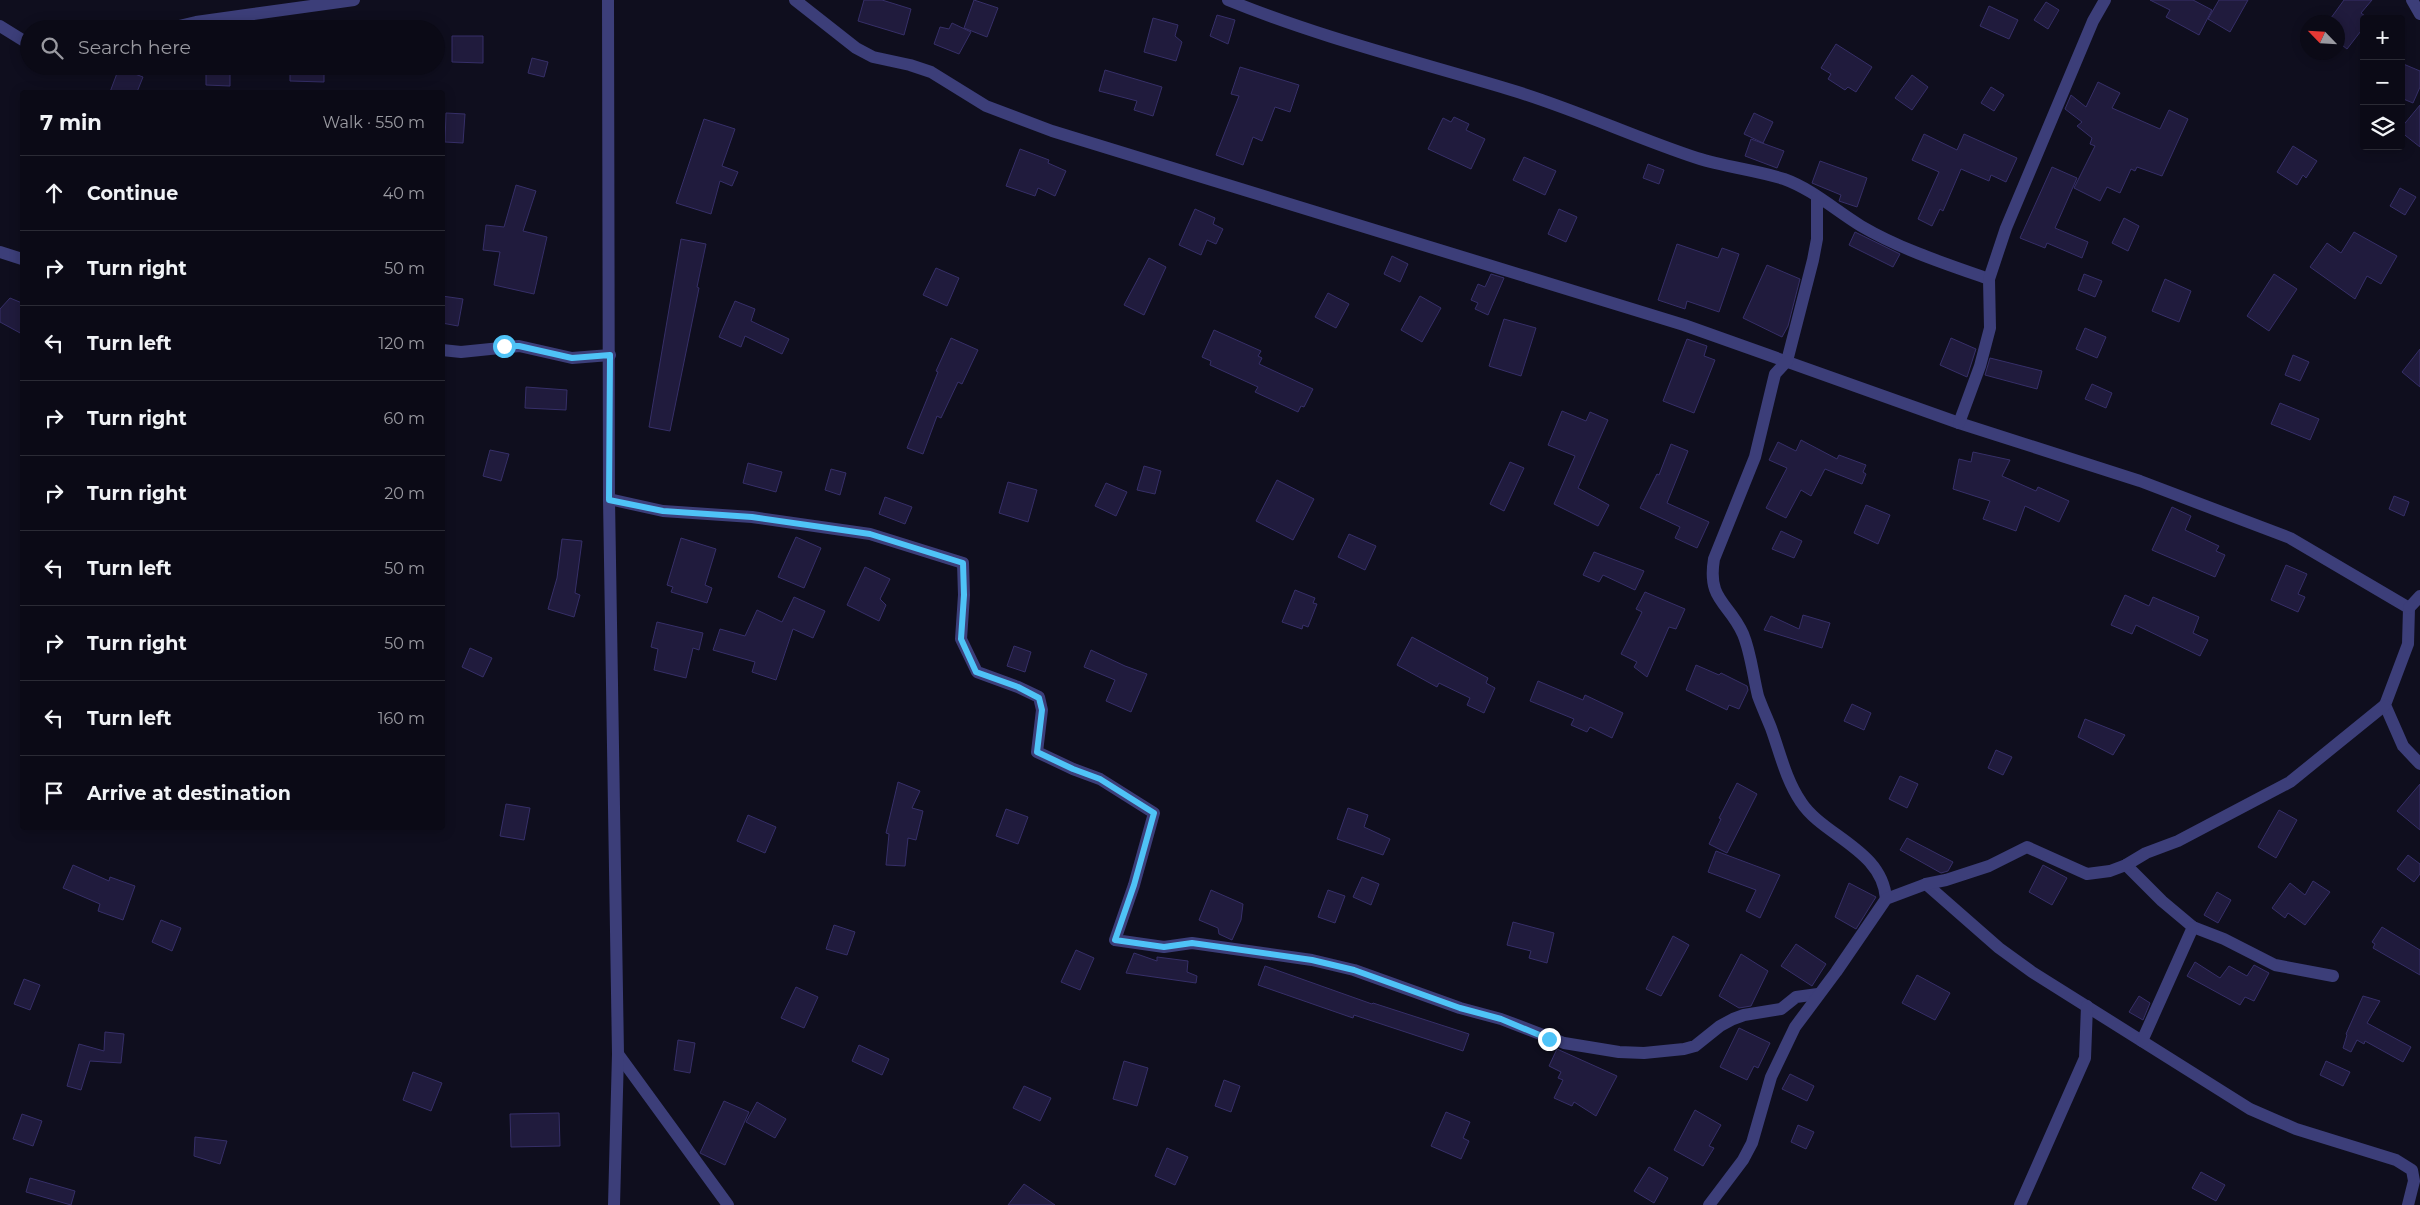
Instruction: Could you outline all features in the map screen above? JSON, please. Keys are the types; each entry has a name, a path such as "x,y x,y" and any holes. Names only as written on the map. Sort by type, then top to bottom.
{"street":[{"path":"210,20 354,0"},
{"path":"608,0 609,500 618,1054 614,1205"},
{"path":"795,0 865,52 931,72 986,106 1052,131 1674,322 1959,423 2140,481 2290,538 2409,608"},
{"path":"1228,0 1261,14 1355,44 1524,93 1696,158 1782,178 1817,196 1862,226 1885,238 1932,259 1989,279"},
{"path":"1959,423 1980,366 1990,328 1989,279 2006,228 2093,20 2105,0"},
{"path":"2412,0 2420,14"},
{"path":"0,26 20,38"},
{"path":"1817,196 1817,239 1787,361 1775,374 1755,457 1714,560 1713,586 1718,598 1742,632 1762,709 1790,782 1802,803 1864,856 1883,880 1886,899"},
{"path":"2,257 20,259"},
{"path":"445,350 461,352 519,346 572,358 610,355"},
{"path":"609,500 663,511 752,517 860,533 936,553 963,563 964,595 961,639 976,672 1018,687 1039,698 1042,710 1037,752 1100,779 1154,813 1134,885 1115,940 1164,947 1192,943 1312,960 1354,970 1460,1008 1501,1019 1564,1043 1619,1052 1644,1053 1695,1046 1720,1026 1733,1019 1744,1015 1781,1009 1796,997 1818,994"},
{"path":"2409,608 2420,596"},
{"path":"1709,1205 1743,1160 1752,1143 1771,1077 1795,1027 1836,972 1886,899 1926,884 1946,880 1989,866 2027,848 2087,874 2110,871 2126,865 2146,853 2178,841 2290,782 2386,705 2414,646 2409,608"},
{"path":"2386,705 2403,746 2420,764"},
{"path":"2126,865 2162,901 2193,927 2224,939 2275,965 2333,976"},
{"path":"1926,884 1999,948 2032,972 2250,1109 2296,1130 2396,1160 2412,1170 2414,1182 2408,1205"},
{"path":"2142,1041 2193,927"},
{"path":"2020,1205 2085,1058 2086,1006"},
{"path":"618,1054 728,1205"}],"building":[{"path":"864,0 882,0 911,9 904,35 858,21"},
{"path":"974,0 998,8 987,37 964,28"},
{"path":"2150,0 2193,0 2212,10 2199,35 2166,17 2170,10"},
{"path":"2219,0 2248,0 2230,32 2208,19"},
{"path":"2344,0 2372,0 2361,13 2364,15 2360,15 2360,32 2347,49 2345,47 2345,15 2333,15"},
{"path":"2046,2 2059,10 2048,29 2034,20"},
{"path":"1989,6 2018,20 2009,39 1980,26"},
{"path":"1217,15 1235,20 1228,44 1210,36"},
{"path":"1153,18 1178,25 1175,36 1182,42 1176,61 1144,52"},
{"path":"952,23 971,32 959,54 934,44 940,27 949,29"},
{"path":"452,36 483,36 483,63 452,62"},
{"path":"1836,44 1872,67 1856,92 1848,87 1845,90 1828,79 1831,74 1821,68"},
{"path":"532,58 548,62 544,77 528,73"},
{"path":"2405,65 2420,71 2420,87 2413,103 2405,100"},
{"path":"1240,67 1299,85 1290,112 1275,107 1262,141 1253,137 1243,165 1216,155 1239,96 1231,94"},
{"path":"1105,70 1162,87 1153,116 1134,110 1137,101 1099,91"},
{"path":"116,75 138,75 143,77 138,90 111,90"},
{"path":"206,75 230,75 230,86 206,85"},
{"path":"290,75 324,75 324,82 290,81"},
{"path":"1912,75 1928,87 1912,110 1895,98"},
{"path":"2098,82 2120,93 2112,108 2160,129 2169,110 2188,119 2162,176 2137,167 2135,171 2131,169 2120,193 2107,187 2100,201 2074,188 2095,146 2090,144 2092,138 2077,126 2082,122 2065,109 2071,95 2086,107"},
{"path":"1991,87 2004,95 1994,111 1981,103"},
{"path":"2420,105 2420,147 2405,135 2405,123"},
{"path":"446,113 465,114 463,143 445,142"},
{"path":"1754,113 1773,122 1763,143 1744,134"},
{"path":"1454,117 1469,124 1466,130 1485,139 1471,169 1428,149 1443,118 1451,122"},
{"path":"704,119 735,129 722,166 738,172 732,186 720,181 711,214 676,203"},
{"path":"1924,134 1957,150 1964,134 2017,158 2006,182 1991,175 1989,181 1961,169 1943,211 1940,209 1932,226 1918,219 1939,172 1912,160"},
{"path":"1751,139 1784,151 1777,168 1745,156"},
{"path":"2293,146 2317,161 2306,178 2303,175 2297,185 2277,172"},
{"path":"1020,149 1049,160 1048,163 1066,171 1055,196 1038,188 1035,196 1006,186"},
{"path":"1524,157 1556,171 1545,195 1513,180"},
{"path":"1820,161 1867,178 1857,207 1839,201 1841,195 1812,183"},
{"path":"1648,164 1664,170 1659,184 1643,178"},
{"path":"2052,167 2077,178 2055,228 2088,242 2082,258 2047,243 2045,248 2020,238"},
{"path":"516,185 536,191 523,231 547,237 534,294 494,285 500,252 483,250 486,225 504,227"},
{"path":"2400,188 2416,197 2405,215 2390,206"},
{"path":"1195,209 1215,218 1213,224 1223,229 1216,244 1207,240 1201,255 1179,245"},
{"path":"1559,209 1577,217 1566,242 1548,234"},
{"path":"2124,218 2139,226 2128,251 2112,243"},
{"path":"1855,232 1900,254 1893,267 1849,245"},
{"path":"2354,232 2397,256 2381,284 2367,276 2355,299 2310,267 2327,243 2341,253"},
{"path":"681,239 706,244 670,431 649,427"},
{"path":"1677,244 1718,258 1722,248 1739,254 1719,312 1687,301 1685,309 1658,300"},
{"path":"1392,256 1408,264 1400,282 1384,274"},
{"path":"1149,258 1166,267 1144,315 1124,305"},
{"path":"1767,265 1800,279 1788,326 1782,337 1743,318"},
{"path":"936,268 959,278 947,306 923,295"},
{"path":"1491,274 1504,278 1488,315 1475,309 1478,303 1471,300 1478,284 1485,287"},
{"path":"2084,274 2102,281 2095,297 2078,290"},
{"path":"2274,274 2297,289 2269,331 2247,316"},
{"path":"2165,279 2191,291 2179,322 2152,311"},
{"path":"1328,293 1349,304 1336,328 1315,317"},
{"path":"445,296 463,299 458,326 445,324"},
{"path":"1420,296 1441,308 1422,342 1401,330"},
{"path":"10,298 20,302 20,333 0,322 0,309"},
{"path":"735,301 755,309 751,321 789,339 782,354 745,336 741,347 719,337"},
{"path":"1504,319 1536,328 1521,376 1489,366"},
{"path":"2085,328 2106,337 2097,358 2076,349"},
{"path":"1214,330 1261,351 1258,356 1262,358 1259,364 1313,389 1304,407 1301,406 1298,412 1255,392 1258,387 1210,365 1211,361 1202,357"},
{"path":"951,338 978,350 962,384 958,382 941,418 937,416 923,454 907,448 938,372 936,371"},
{"path":"1951,338 1976,349 1967,377 1940,365"},
{"path":"1687,339 1707,346 1704,356 1715,360 1694,413 1663,401"},
{"path":"2420,349 2420,387 2402,372"},
{"path":"2293,355 2309,362 2300,381 2285,375"},
{"path":"1990,358 2042,371 2037,389 1985,375"},
{"path":"2092,384 2112,393 2106,408 2085,399"},
{"path":"526,387 567,390 566,410 525,408"},
{"path":"2280,403 2319,419 2310,440 2271,424"},
{"path":"1562,411 1586,421 1590,412 1608,420 1578,488 1609,505 1598,526 1554,504 1575,456 1548,445"},
{"path":"1801,440 1837,459 1839,455 1866,465 1863,472 1866,474 1862,484 1825,469 1811,496 1801,490 1786,518 1766,508 1787,468 1769,460 1778,442 1796,451"},
{"path":"1671,444 1688,451 1667,503 1709,522 1697,548 1675,538 1680,527 1640,508 1657,474 1659,475"},
{"path":"490,450 509,454 501,481 483,476"},
{"path":"1973,452 2010,460 2002,476 2036,491 2038,487 2069,501 2059,522 2025,506 2016,531 1983,519 1990,501 1953,489 1959,459 1971,462"},
{"path":"1510,462 1524,468 1504,511 1490,504"},
{"path":"748,463 782,472 776,492 743,483"},
{"path":"1144,466 1161,471 1155,494 1137,490"},
{"path":"831,469 846,473 840,495 825,490"},
{"path":"1277,480 1314,499 1293,540 1256,521"},
{"path":"1008,482 1037,490 1028,522 999,513"},
{"path":"1106,483 1127,492 1116,516 1095,506"},
{"path":"2394,496 2409,502 2404,516 2389,509"},
{"path":"885,497 912,507 905,524 879,514"},
{"path":"1866,505 1890,515 1878,544 1854,533"},
{"path":"2172,507 2191,516 2185,530 2219,546 2216,551 2225,555 2215,577 2152,550"},
{"path":"1781,531 1802,541 1794,558 1772,549"},
{"path":"1349,534 1376,546 1365,570 1338,557"},
{"path":"796,537 821,548 804,588 778,577"},
{"path":"681,538 716,549 705,585 712,588 707,603 671,592 673,587 667,585"},
{"path":"562,539 582,541 575,593 580,595 574,617 548,609 557,578"},
{"path":"1594,552 1644,571 1635,590 1603,575 1599,582 1583,575"},
{"path":"2286,565 2307,574 2298,594 2305,597 2298,612 2271,600"},
{"path":"865,567 890,579 880,599 886,605 879,621 847,605"},
{"path":"1295,590 1315,598 1313,603 1317,604 1308,627 1303,625 1302,629 1282,622"},
{"path":"1645,592 1685,609 1676,629 1669,627 1647,677 1634,667 1637,662 1621,654 1642,612 1636,609"},
{"path":"2125,595 2149,606 2153,597 2199,617 2193,633 2208,640 2200,656 2136,625 2132,634 2111,625"},
{"path":"794,597 825,611 813,638 793,629 776,680 752,672 755,662 713,650 720,629 745,636 757,610 782,622"},
{"path":"1803,615 1830,623 1822,648 1764,630 1771,616 1799,629"},
{"path":"657,622 703,633 699,650 693,648 686,678 654,670 658,649 651,647"},
{"path":"1412,637 1488,678 1486,683 1495,688 1484,713 1467,705 1470,698 1439,683 1437,687 1397,665"},
{"path":"1014,646 1031,652 1025,672 1007,666"},
{"path":"470,648 492,658 483,677 462,667"},
{"path":"1091,650 1147,674 1131,712 1106,701 1115,680 1084,667"},
{"path":"1696,665 1719,675 1721,673 1747,686 1748,690 1739,709 1729,705 1727,710 1686,690"},
{"path":"1538,681 1583,700 1585,695 1623,713 1612,738 1590,727 1587,732 1571,725 1574,719 1530,701"},
{"path":"1852,704 1871,713 1864,730 1844,721"},
{"path":"2085,719 2125,735 2113,755 2078,737"},
{"path":"1996,750 2012,757 2003,775 1988,768"},
{"path":"1900,776 1918,784 1907,808 1889,799"},
{"path":"898,782 920,791 912,808 923,811 916,840 908,838 905,866 886,865 889,834 886,833"},
{"path":"1737,783 1757,794 1727,853 1709,844 1721,819 1719,818"},
{"path":"2420,784 2420,830 2397,811"},
{"path":"506,804 530,808 524,840 500,836"},
{"path":"1348,808 1368,815 1364,827 1390,839 1383,855 1337,839"},
{"path":"1006,809 1028,817 1018,844 996,836"},
{"path":"2279,810 2297,820 2276,858 2258,847"},
{"path":"748,815 776,827 765,853 737,841"},
{"path":"1907,838 1953,862 1948,871 1941,873 1900,850"},
{"path":"1716,851 1780,875 1760,918 1746,911 1756,890 1708,872"},
{"path":"2408,855 2420,864 2420,874 2414,882 2397,869"},
{"path":"73,865 109,881 110,877 135,886 123,920 98,911 100,904 63,888"},
{"path":"2043,865 2067,878 2052,905 2029,892"},
{"path":"1362,877 1379,884 1371,905 1353,897"},
{"path":"2313,881 2330,892 2305,925 2288,913 2285,918 2272,908 2290,883 2305,895"},
{"path":"1849,883 1876,897 1856,929 1835,917"},
{"path":"1211,890 1243,904 1241,920 1232,940 1219,934 1218,928 1199,920"},
{"path":"1328,890 1345,896 1335,923 1318,917"},
{"path":"2217,892 2231,900 2218,923 2204,915"},
{"path":"161,920 181,928 172,951 152,942"},
{"path":"1513,922 1554,933 1547,963 1529,958 1531,951 1507,945"},
{"path":"834,925 855,932 847,955 826,949"},
{"path":"2382,927 2420,950 2420,975 2373,948 2375,944 2372,942"},
{"path":"1673,936 1689,945 1661,996 1646,989"},
{"path":"1796,944 1826,964 1812,986 1781,966"},
{"path":"1076,950 1094,958 1080,990 1061,982"},
{"path":"1134,953 1157,961 1157,957 1188,961 1187,972 1197,976 1196,983 1126,973"},
{"path":"1741,954 1768,971 1751,1006 1739,1008 1719,996"},
{"path":"2195,962 2220,978 2229,966 2247,976 2254,965 2269,973 2254,1001 2245,997 2240,1005 2187,976"},
{"path":"1265,966 1372,1004 1469,1034 1463,1051 1354,1015 1353,1018 1258,985"},
{"path":"1917,975 1950,993 1935,1020 1902,1003"},
{"path":"24,979 40,985 30,1010 14,1004"},
{"path":"796,987 818,997 804,1028 781,1018"},
{"path":"2139,996 2150,1003 2143,1020 2129,1012"},
{"path":"2363,996 2380,1001 2367,1023 2411,1047 2403,1062 2365,1041 2364,1044 2357,1040 2351,1052 2343,1048 2346,1034"},
{"path":"1739,1028 1770,1043 1758,1068 1754,1066 1747,1080 1720,1067"},
{"path":"105,1032 124,1034 121,1063 90,1061 81,1090 67,1086 79,1044 104,1051"},
{"path":"678,1040 695,1043 690,1073 674,1070"},
{"path":"859,1045 889,1059 882,1075 852,1061"},
{"path":"1557,1049 1617,1076 1596,1116 1574,1102 1572,1106 1554,1098 1563,1080 1558,1078 1561,1072 1549,1066"},
{"path":"1124,1061 1148,1068 1137,1106 1113,1099"},
{"path":"2326,1061 2350,1072 2343,1086 2320,1075"},
{"path":"413,1072 442,1083 431,1111 403,1100"},
{"path":"1790,1074 1814,1086 1807,1101 1782,1089"},
{"path":"1224,1080 1240,1086 1231,1112 1215,1106"},
{"path":"1024,1086 1051,1098 1040,1121 1013,1108"},
{"path":"724,1101 749,1112 725,1165 700,1153"},
{"path":"757,1102 786,1119 775,1138 746,1122"},
{"path":"1695,1110 1721,1125 1709,1146 1714,1148 1703,1166 1674,1150"},
{"path":"1446,1112 1470,1122 1463,1138 1469,1141 1461,1159 1431,1146"},
{"path":"559,1113 560,1146 511,1147 510,1114"},
{"path":"22,1114 42,1121 33,1146 13,1139"},
{"path":"1798,1125 1814,1132 1806,1149 1791,1142"},
{"path":"195,1137 227,1141 220,1164 194,1156"},
{"path":"1167,1148 1188,1157 1175,1185 1155,1176"},
{"path":"1649,1167 1668,1178 1654,1203 1634,1191"},
{"path":"2201,1172 2225,1185 2216,1201 2192,1188"},
{"path":"30,1178 75,1191 71,1205 26,1192"},
{"path":"1024,1184 1055,1205 1008,1205"}],"route":[{"path":"504,346 519,346 572,358 610,355 609,500 637,504 663,511 752,517 870,534 936,553 963,563 964,595 961,639 976,672 1018,687 1039,698 1042,710 1037,752 1100,779 1154,813 1134,885 1115,940 1164,947 1192,943 1312,960 1354,970 1460,1008 1528,1028 1549,1039"}]}
